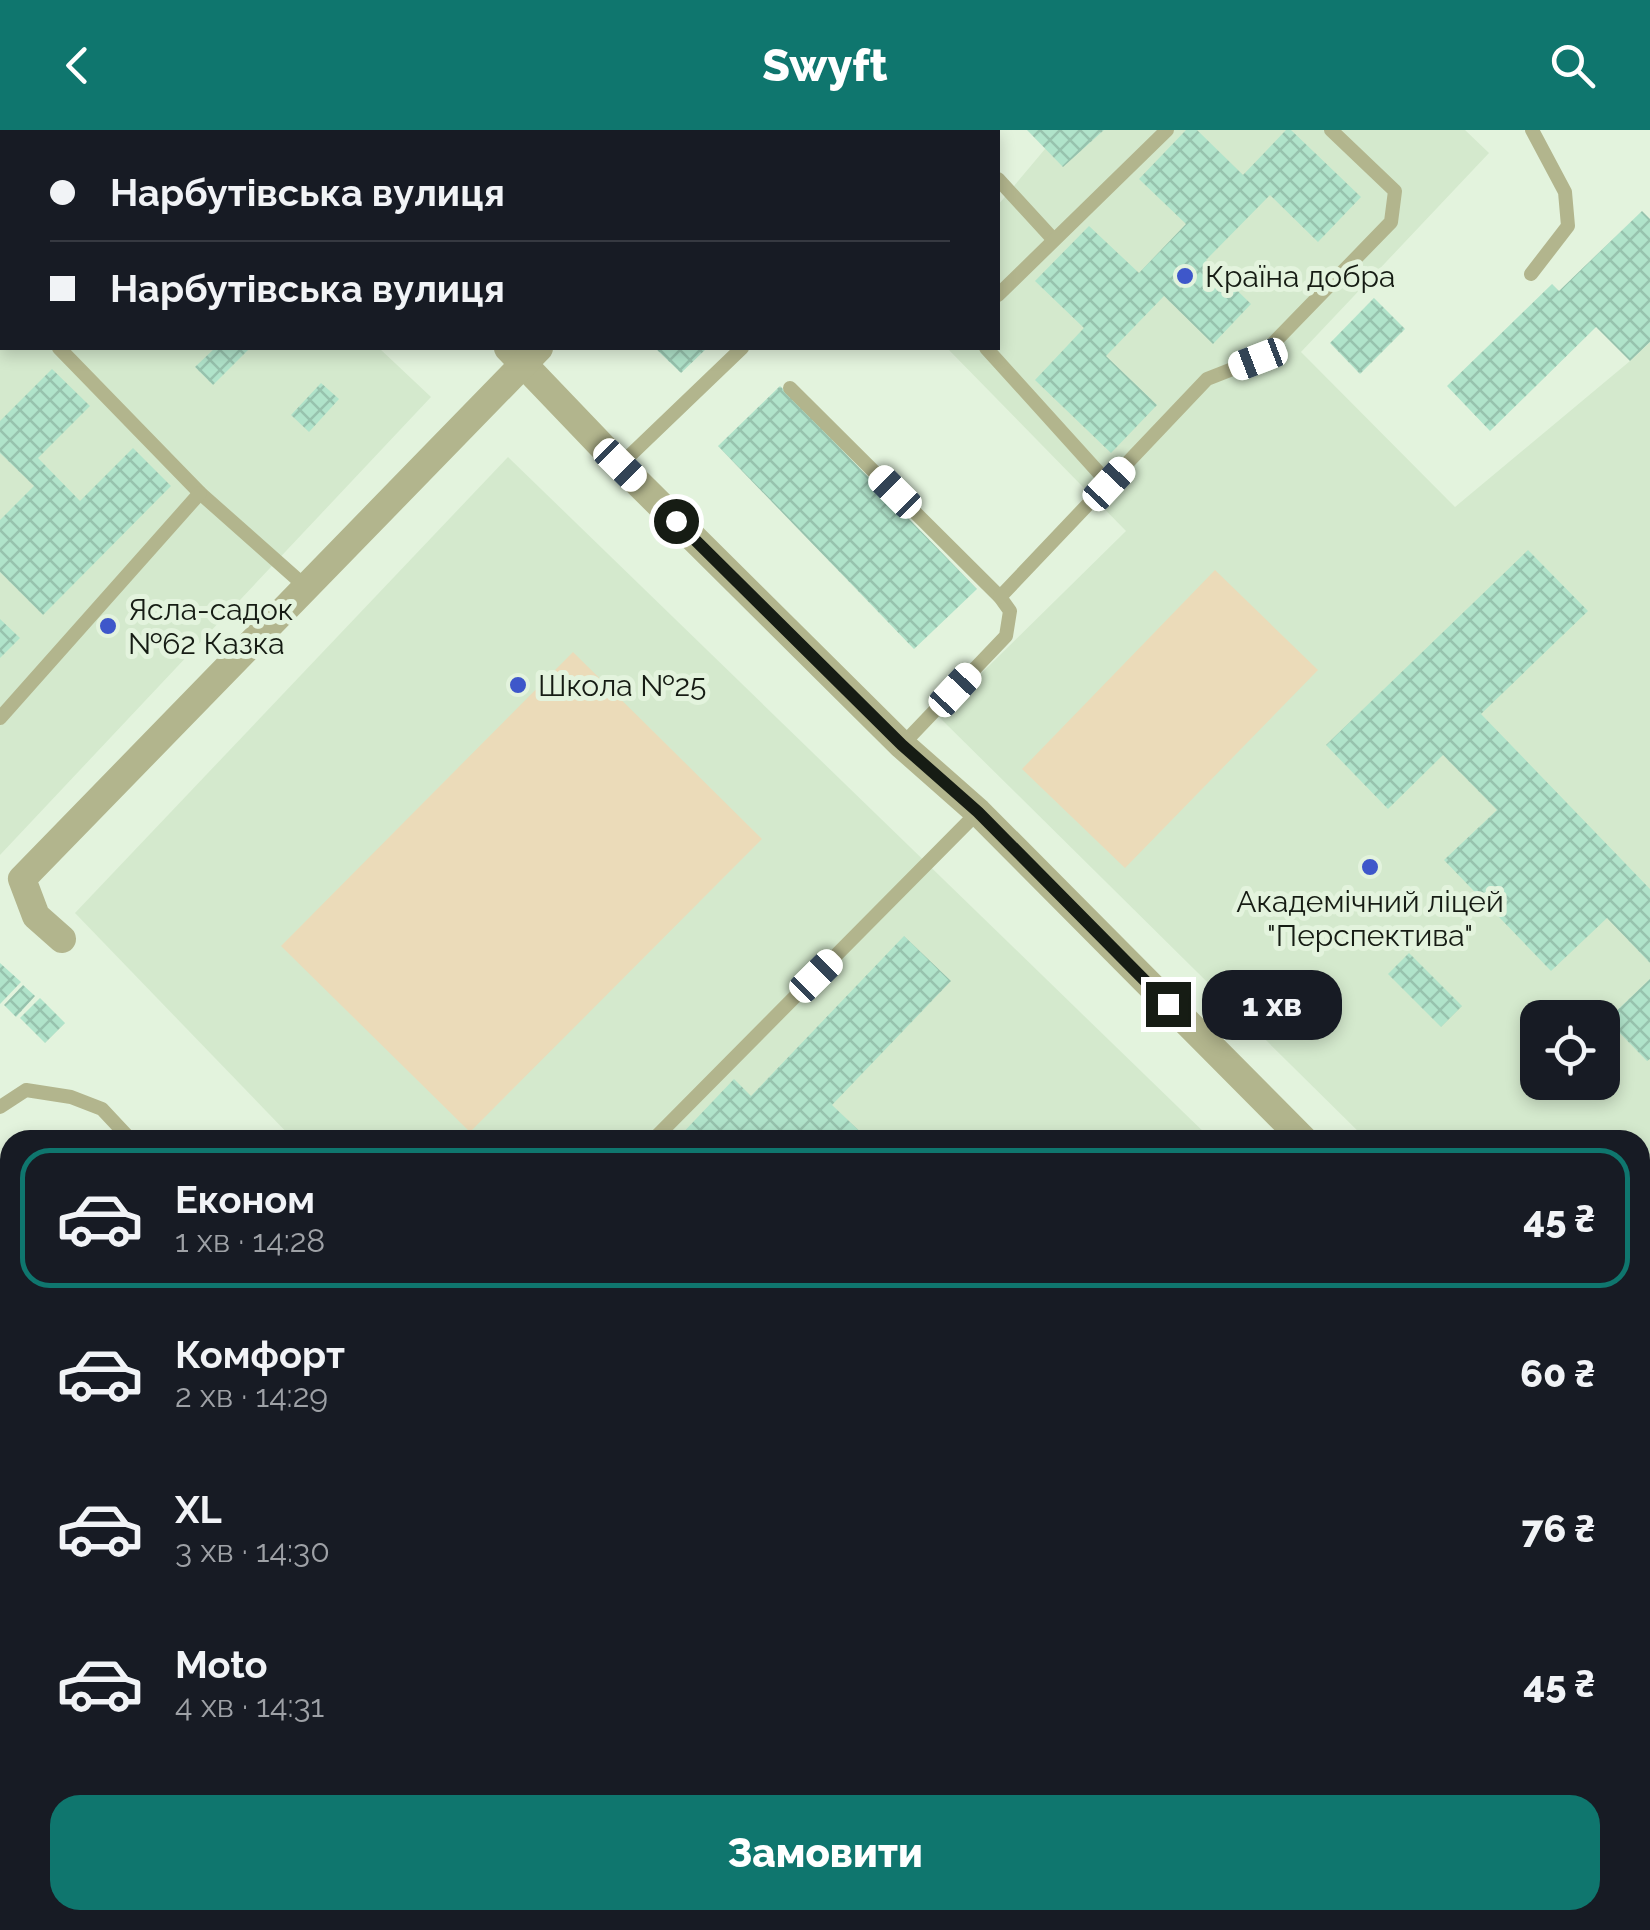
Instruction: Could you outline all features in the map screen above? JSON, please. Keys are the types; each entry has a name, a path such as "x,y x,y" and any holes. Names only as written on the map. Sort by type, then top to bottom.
{"street":[{"path":"62,938 36,916 22,878 306,587 523,352 620,465 902,745 978,812 1294,1130"}],"lane":[{"path":"1000,293 1167,130"},
{"path":"1000,597 1207,379 1258,359 1391,222 1395,191 1331,130"},
{"path":"1531,274 1568,226 1565,192 1532,130"},
{"path":"1000,182 1053,240"},
{"path":"61,350 200,493 306,587"},
{"path":"620,465 740,350"},
{"path":"988,350 1109,484"},
{"path":"790,388 1010,611 1006,636 902,745"},
{"path":"0,718 200,493"},
{"path":"663,1130 978,812"},
{"path":"0,1108 26,1090 71,1097 102,1109 122,1130"}],"shaded area":[{"name":"Академічний ліцей \"Перспектива\"","path":"1061,130 1465,130 1489,153 1301,352 1455,507 1650,342 1650,1130 1357,1130 938,716 1126,531 949,350 1000,350 1000,203"},
{"name":"Ясла-садок №62 Казка","path":"0,350 381,350 431,397 0,855"},
{"name":"Школа №25","path":"508,457 1202,1130 284,1130 75,913"},
{"path":"1215,570 1318,670 1125,868 1022,769"},
{"path":"573,652 762,839 472,1130 281,946"}],"building":[{"path":"1027,130 1104,130 1063,167"},
{"path":"1186,130 1197,130 1243,175 1286,130 1291,130 1361,197 1318,242 1270,195 1206,260 1251,304 1213,344 1164,296 1106,356 1157,405 1111,453 1035,380 1084,328 1035,281 1089,226 1139,273 1186,224 1139,179"},
{"path":"1642,211 1650,219 1650,342 1630,361 1596,327 1490,431 1447,386 1552,284 1559,291"},
{"path":"1374,298 1405,329 1360,374 1330,343"},
{"path":"213,350 248,350 213,385 195,367"},
{"path":"657,350 705,350 681,373"},
{"path":"52,369 90,406 38,458 80,501 133,448 171,486 43,615 0,572 0,520 34,486 0,453 0,421"},
{"path":"321,383 339,399 309,432 291,415"},
{"path":"780,386 977,589 914,649 718,446"},
{"path":"1528,550 1588,611 1481,714 1650,889 1650,963 1607,918 1551,971 1444,860 1497,810 1443,755 1388,809 1326,745"},
{"path":"0,619 20,638 0,658"},
{"path":"904,936 951,981 832,1105 858,1130 686,1130 734,1079 751,1096"},
{"path":"1409,953 1462,1006 1441,1027 1388,974"},
{"path":"0,963 21,982 0,1004"},
{"path":"1650,979 1647,1061 1620,1033 1620,1008"},
{"path":"23,985 35,996 16,1017 4,1005"},
{"path":"40,998 65,1023 45,1043 20,1018"}],"place":[{"name":"Країна добра","path":"1185,276"},
{"name":"Ясла-садок №62 Казка","path":"108,626"},
{"name":"Школа №25","path":"518,685"},
{"name":"Академічний ліцей \"Перспектива\"","path":"1370,867"}],"route":[{"path":"676,521 902,745 978,812 1168,1004"}]}
